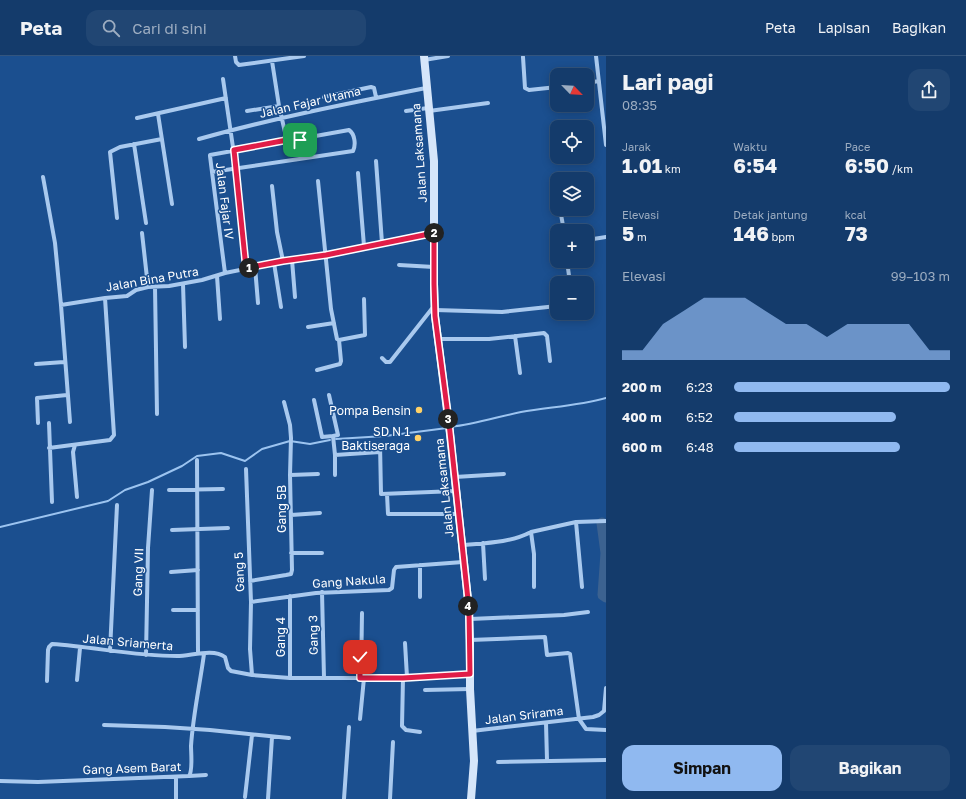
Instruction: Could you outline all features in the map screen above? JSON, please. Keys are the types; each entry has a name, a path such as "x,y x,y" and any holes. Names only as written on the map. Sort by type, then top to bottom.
{"main road":[{"name":"Jalan Laksamana","path":"424,58 434,161 435,308 455,477 469,619 470,689 474,761 471,799"}],"street":[{"path":"235,56 237,64 241,65 304,56"},
{"path":"424,58 448,56"},
{"path":"596,56 606,145"},
{"path":"523,58 526,90 550,88"},
{"path":"272,61 278,106 287,140"},
{"path":"223,79 234,150 246,268"},
{"path":"594,82 599,81"},
{"path":"324,97 371,87 374,88 376,97"},
{"name":"Jalan Fajar Utama","path":"199,139 230,130 376,97 426,88"},
{"path":"137,118 226,98"},
{"path":"406,111 488,103"},
{"path":"247,111 278,106"},
{"path":"158,114 172,204"},
{"path":"212,172 353,151 355,147 353,135 349,130 300,140 287,140 234,150"},
{"path":"117,218 109,154 111,151 134,144 162,140"},
{"path":"134,144 146,223"},
{"name":"Jalan Fajar IV","path":"225,273 210,156 211,154 234,150"},
{"path":"376,161 382,243"},
{"path":"358,173 364,246"},
{"path":"43,177 55,243 70,422"},
{"path":"317,370 340,364 341,361 339,340 337,339 334,323 318,181"},
{"path":"272,186 277,232 283,261"},
{"path":"142,233 148,287"},
{"name":"Jalan Bina Putra","path":"61,305 127,296 136,290 148,287 183,284 246,268 326,255 364,246 434,233"},
{"path":"594,239 606,237"},
{"path":"292,260 296,297"},
{"path":"274,263 281,307"},
{"path":"399,265 434,267"},
{"path":"255,267 258,303"},
{"path":"217,276 220,319"},
{"path":"183,284 185,347"},
{"path":"155,287 157,414"},
{"path":"49,448 110,440 114,435 105,298"},
{"path":"339,340 365,335 364,299"},
{"path":"382,358 386,362 390,362 435,308 502,312 550,307"},
{"path":"308,327 334,323"},
{"path":"438,339 489,339 545,334 550,361"},
{"path":"515,336 520,373"},
{"path":"36,364 64,362"},
{"path":"314,400 322,437 338,435 330,394"},
{"path":"38,423 37,398 67,395"},
{"name":"Gang 5B","path":"250,581 291,574 291,438 290,425 284,402"},
{"path":"49,423 52,502"},
{"path":"333,436 335,475"},
{"path":"380,444 380,492 382,494 456,491"},
{"path":"75,445 73,452 76,497"},
{"path":"335,455 380,452"},
{"path":"197,460 198,653"},
{"name":"Gang 5","path":"246,469 251,602 250,655 252,675"},
{"path":"290,475 318,474"},
{"path":"455,477 504,474"},
{"path":"169,490 223,489"},
{"name":"Gang VII","path":"146,656 148,548 152,490"},
{"path":"387,494 388,514 459,514"},
{"path":"110,651 117,505"},
{"path":"291,514 320,513"},
{"path":"462,545 508,540 524,536 531,532 576,522 606,520"},
{"path":"576,522 582,587"},
{"path":"172,530 228,528"},
{"path":"531,532 534,554 534,587"},
{"path":"483,543 485,579"},
{"path":"291,553 322,553"},
{"name":"Gang Nakula","path":"251,602 322,592 389,590 392,588 394,570 396,568 464,562"},
{"path":"420,565 420,597"},
{"path":"171,572 198,570"},
{"name":"Gang 3","path":"322,592 324,678"},
{"name":"Gang 4","path":"290,596 290,678"},
{"path":"173,610 198,610"},
{"path":"469,619 564,615 588,612"},
{"path":"360,719 362,678 362,613"},
{"path":"470,640 544,636 546,639 547,654 570,654 579,718"},
{"path":"405,643 405,678 402,726 406,730 420,732"},
{"name":"Jalan Sriamerta","path":"47,682 48,650 50,645 146,656 182,656 198,653 222,655 231,671 252,675 290,678 405,678 470,674"},
{"path":"77,680 80,648"},
{"name":"Gang Asem Barat","path":"0,781 38,782 189,776 191,772 193,729 204,654"},
{"name":"Jalan Srirama","path":"472,731 593,717 603,713 605,708 606,688"},
{"path":"425,690 470,689"},
{"name":"Jalan Srirama","path":"579,718 586,729 606,730"},
{"path":"546,723 547,760"},
{"path":"104,725 193,729 289,738"},
{"path":"344,799 349,727"},
{"path":"245,797 252,735"},
{"path":"268,799 272,737"},
{"path":"390,799 393,742"},
{"path":"498,762 606,760"},
{"path":"176,776 176,799"},
{"path":"189,776 206,776"}],"waterway":[{"path":"451,427 521,412 574,405 606,398"},
{"path":"336,439 385,436 447,428"},
{"path":"0,527 108,501 125,490 148,482 182,466 197,456 221,453 245,461 262,449 290,441 310,444 330,440"},
{"path":"602,523 606,553 603,595 606,597"}],"place":[{"name":"Pompa Bensin","path":"419,410"},
{"name":"SD N 1 Baktiseraga","path":"418,438"}],"route":[{"path":"300,140 287,140 234,150 246,268 326,255 434,233 435,316 449,423 469,609 470,674 403,678 360,678 360,657"}]}
